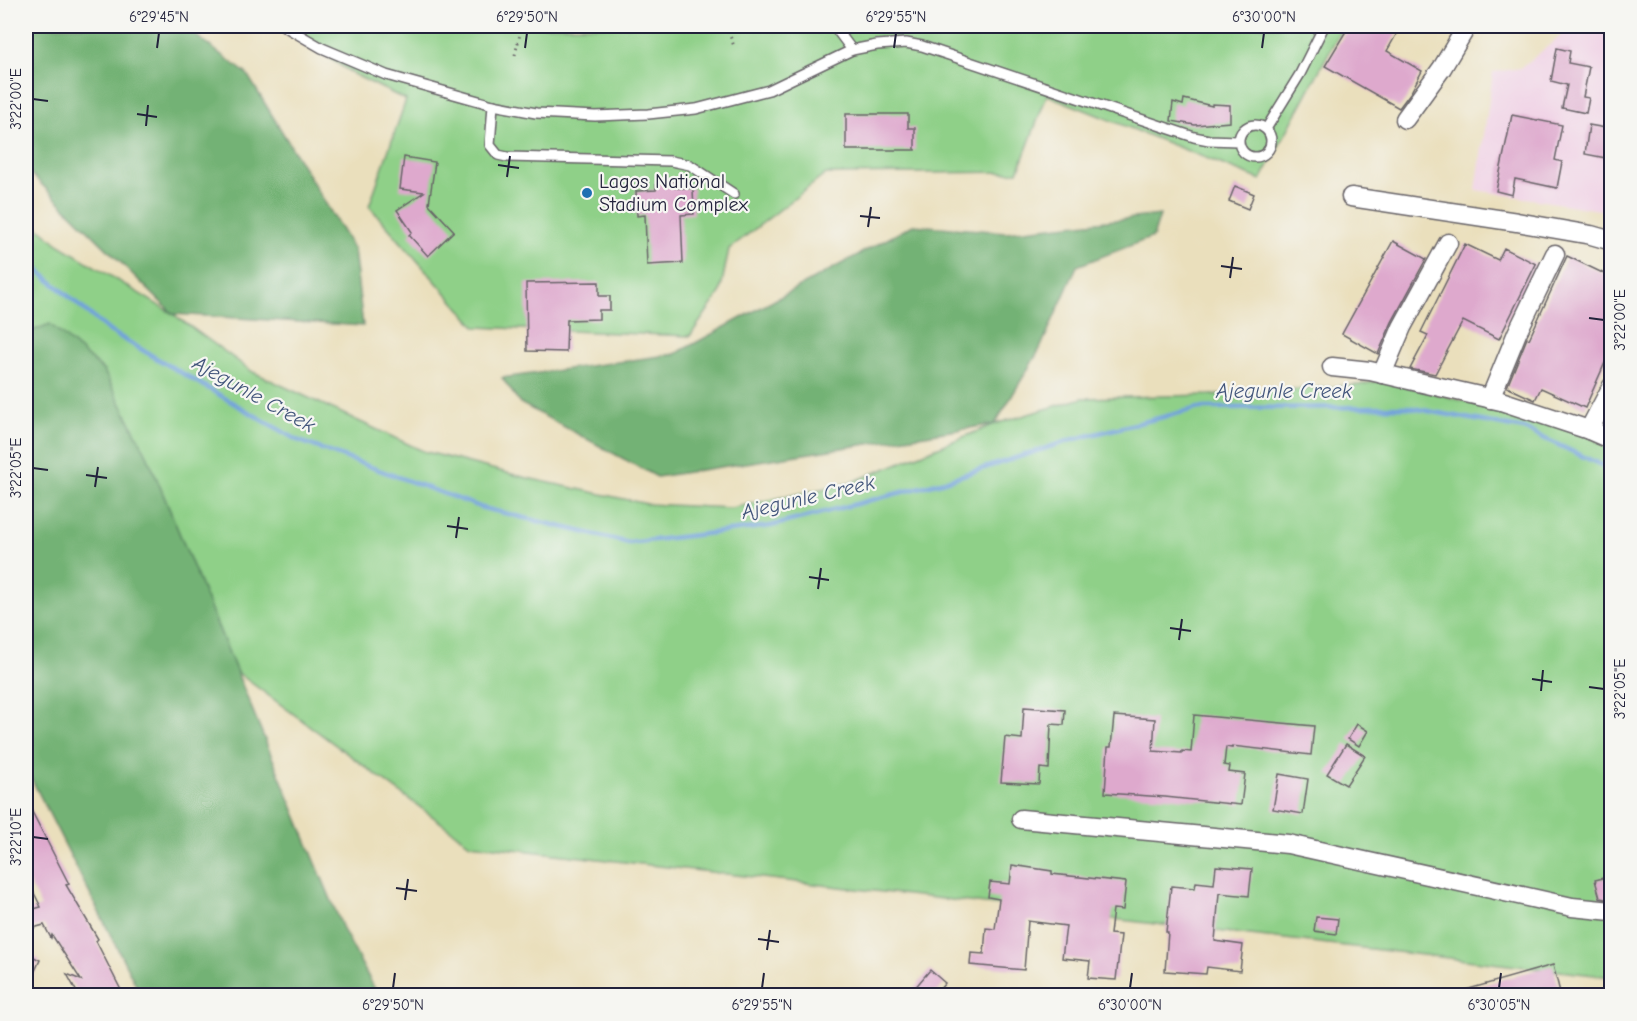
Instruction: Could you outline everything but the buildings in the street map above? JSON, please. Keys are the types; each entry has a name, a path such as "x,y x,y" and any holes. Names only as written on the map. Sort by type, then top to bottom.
{"street":[{"path":"1405,119 1442,68 1467,26"},
{"path":"1351,197 1517,222 1591,235 1611,241"},
{"path":"1382,374 1402,327 1448,243"},
{"path":"1490,399 1517,333 1556,254"},
{"path":"1332,367 1370,371 1490,399 1589,430 1611,440"},
{"path":"1589,430 1611,386"},
{"path":"1021,819 1288,844 1572,907 1611,911"}],"lane":[{"path":"284,26 322,48 386,75 493,105 536,113 595,116 696,109 769,90 852,50 906,43 922,46 1194,137 1238,141"},
{"path":"834,26 852,50"},
{"path":"1266,129 1324,26"},
{"path":"493,105 490,146 498,155 671,161 690,165 734,194"},
{"path":"1256,124 1266,129 1271,137 1270,147 1264,155 1249,157 1241,150 1238,141 1242,131 1256,124"}],"path":[{"path":"514,55 522,26"},
{"path":"726,26 734,46"}],"shaded area":[{"path":"1573,26 1611,26 1611,212 1476,190 1493,72 1521,68"}],"green space":[{"path":"26,26 183,26 247,74 354,250 363,326 173,314 26,169"},
{"name":"Lagos National Stadium Complex","path":"281,26 1343,26 1261,180 1047,95 1018,172 826,174 729,249 720,293 690,336 476,327 369,206 406,100 355,75"},
{"path":"1160,215 1153,237 1077,266 1040,349 995,424 657,477 520,403 502,378 675,354 913,225 1006,232"},
{"path":"26,217 58,244 173,314 253,372 423,451 527,478 647,504 731,508 850,483 995,424 1083,398 1210,395 1359,385 1382,380 1574,429 1611,448 1611,977 470,844 26,517"},
{"path":"50,324 104,371 147,455 344,931 378,995 141,995 26,768 26,333"}],"waterway":[{"name":"Ajegunle Creek","path":"26,260 108,330 297,440 483,508 629,543 771,526 941,482 1071,440 1199,408 1407,407 1524,429 1612,470"}],"place":[{"name":"Lagos National Stadium Complex","path":"587,193"}]}
